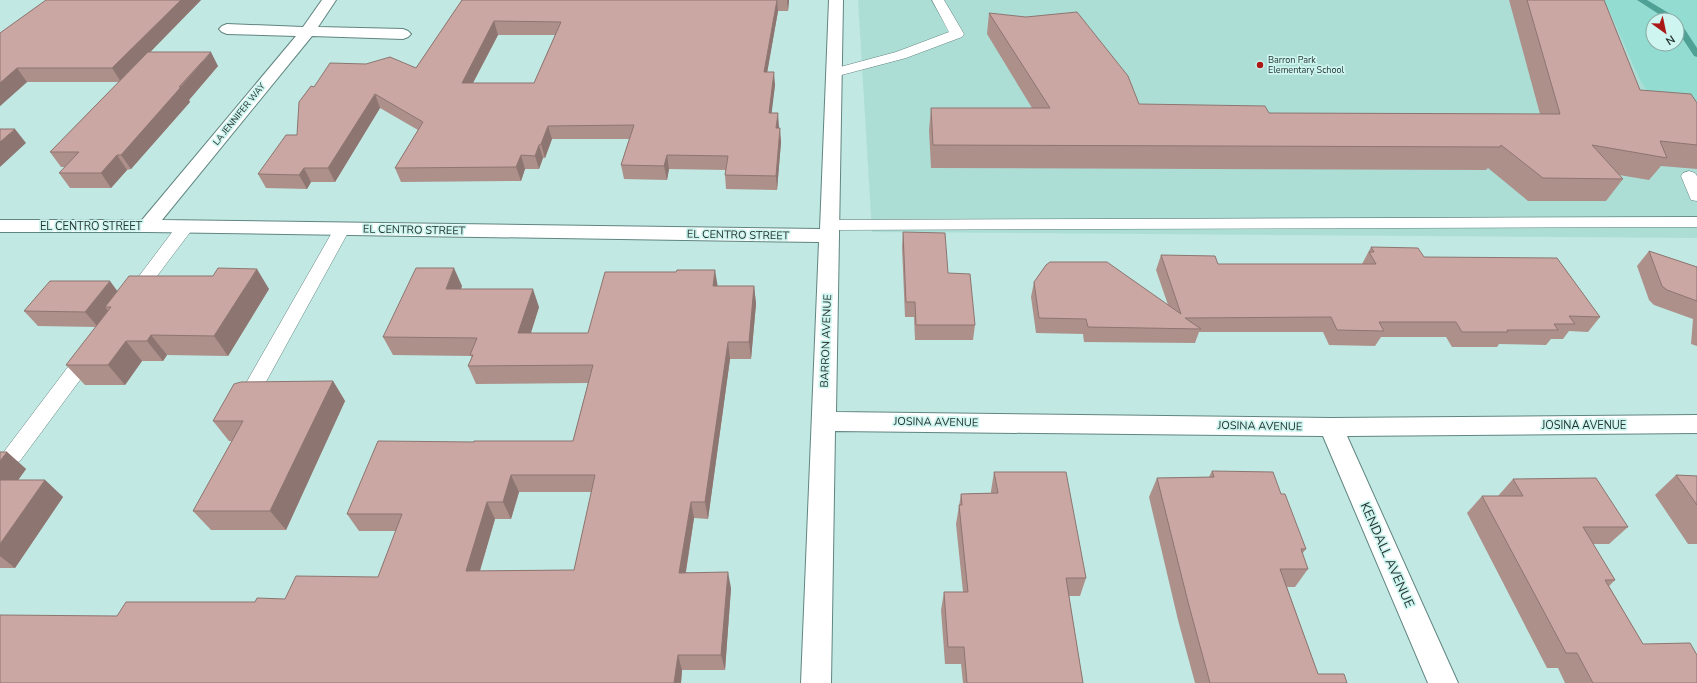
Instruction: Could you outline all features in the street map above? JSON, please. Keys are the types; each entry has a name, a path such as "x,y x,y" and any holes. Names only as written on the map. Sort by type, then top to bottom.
{"street":[{"name":"LA JENNIFER WAY","path":"147,226 308,31 329,0"},
{"name":"BARRON AVENUE","path":"816,683 836,0"},
{"path":"227,29 403,34"},
{"name":"EL CENTRO STREET","path":"0,226 829,231"},
{"name":"JOSINA AVENUE","path":"823,421 1331,427 1697,424"},
{"name":"KENDALL AVENUE","path":"1331,427 1443,683"}],"lane":[{"path":"834,73 901,55 957,34 938,0"},
{"path":"1689,176 1697,196"},
{"path":"829,231 1697,222"},
{"path":"124,308 185,227"},
{"path":"249,395 342,229"},
{"path":"13,455 99,340"}],"shaded area":[{"name":"Barron Park Elementary School","path":"858,0 1586,0 1619,10 1645,47 1645,52 1649,52 1697,120 1697,238 872,232"},
{"path":"1573,0 1697,0 1697,127 1667,123 1640,80 1609,10"}],"building":[{"path":"46,0 181,0 112,68 17,68 0,83 0,33"},
{"path":"462,0 777,0 764,72 774,72 769,113 778,113 776,128 780,128 776,176 725,175 728,156 667,155 664,166 621,165 634,125 548,126 535,156 521,155 516,167 395,168 423,122 375,94 328,168 304,168 299,175 258,174 286,135 297,135 299,102 311,86 314,87 330,63 366,64 390,57 416,68","holes":["494,21 561,22 534,83 462,83"]},
{"path":"1527,0 1604,0 1640,90 1691,94 1697,103 1697,145 1660,141 1667,158 1592,145 1623,179 1543,178 1501,145 1500,147 933,145 931,108 1050,108 989,13 1026,17 1077,12 1128,76 1139,104 1265,106 1269,113 1560,114"},
{"path":"148,52 211,52 121,155 117,155 101,173 59,173 79,152 50,152"},
{"path":"0,129 15,129 0,142"},
{"path":"903,232 945,233 948,273 970,274 975,325 916,325 915,302 906,302"},
{"path":"1371,247 1418,248 1424,257 1557,258 1600,317 1569,316 1575,324 1554,324 1558,330 1507,330 1508,332 1462,332 1456,322 1379,322 1384,331 1337,330 1331,317 1185,318 1201,329 1088,327 1086,319 1039,318 1034,282 1046,265 1050,262 1107,262 1181,314 1161,255 1215,256 1218,264 1376,264 1369,252 1374,252"},
{"path":"1649,251 1697,267 1697,301 1667,290 1662,286"},
{"path":"218,268 257,269 214,336 151,335 147,341 126,341 108,365 66,365 111,307 105,307 129,276 213,276"},
{"path":"416,268 454,268 446,289 533,289 518,333 588,333 605,272 676,272 677,270 715,270 713,286 754,286 749,342 728,342 705,502 691,502 679,573 728,572 721,655 678,655 674,683 0,683 0,615 117,616 126,602 255,602 257,598 285,599 296,576 378,577 402,514 347,514 378,441 573,441 593,365 468,366 473,355 470,355 477,338 383,337","holes":["511,475 595,475 574,570 466,571 487,502 503,502"]},
{"path":"50,281 110,281 85,312 24,311"},
{"path":"333,381 270,511 193,511 243,421 213,421 234,384 241,382"},
{"path":"0,452 7,452 0,461"},
{"path":"1212,471 1273,472 1281,494 1285,494 1306,549 1301,549 1308,569 1280,569 1318,674 1344,674 1347,683 1210,683 1157,478 1214,477"},
{"path":"994,472 1066,472 1086,578 1066,578 1083,683 967,683 964,647 948,647 944,592 968,592 959,505 962,505 961,494 998,493"},
{"path":"1676,475 1697,476 1697,505"},
{"path":"1596,478 1628,527 1583,527 1615,580 1605,580 1643,644 1690,643 1697,655 1697,683 1593,683 1577,653 1566,653 1482,496 1523,496 1513,479"},
{"path":"0,480 45,480 0,544"}],"waterway":[{"path":"1641,0 1661,12"},
{"path":"1685,36 1697,54"}],"place":[{"name":"Barron Park Elementary School","path":"1260,65"}]}
